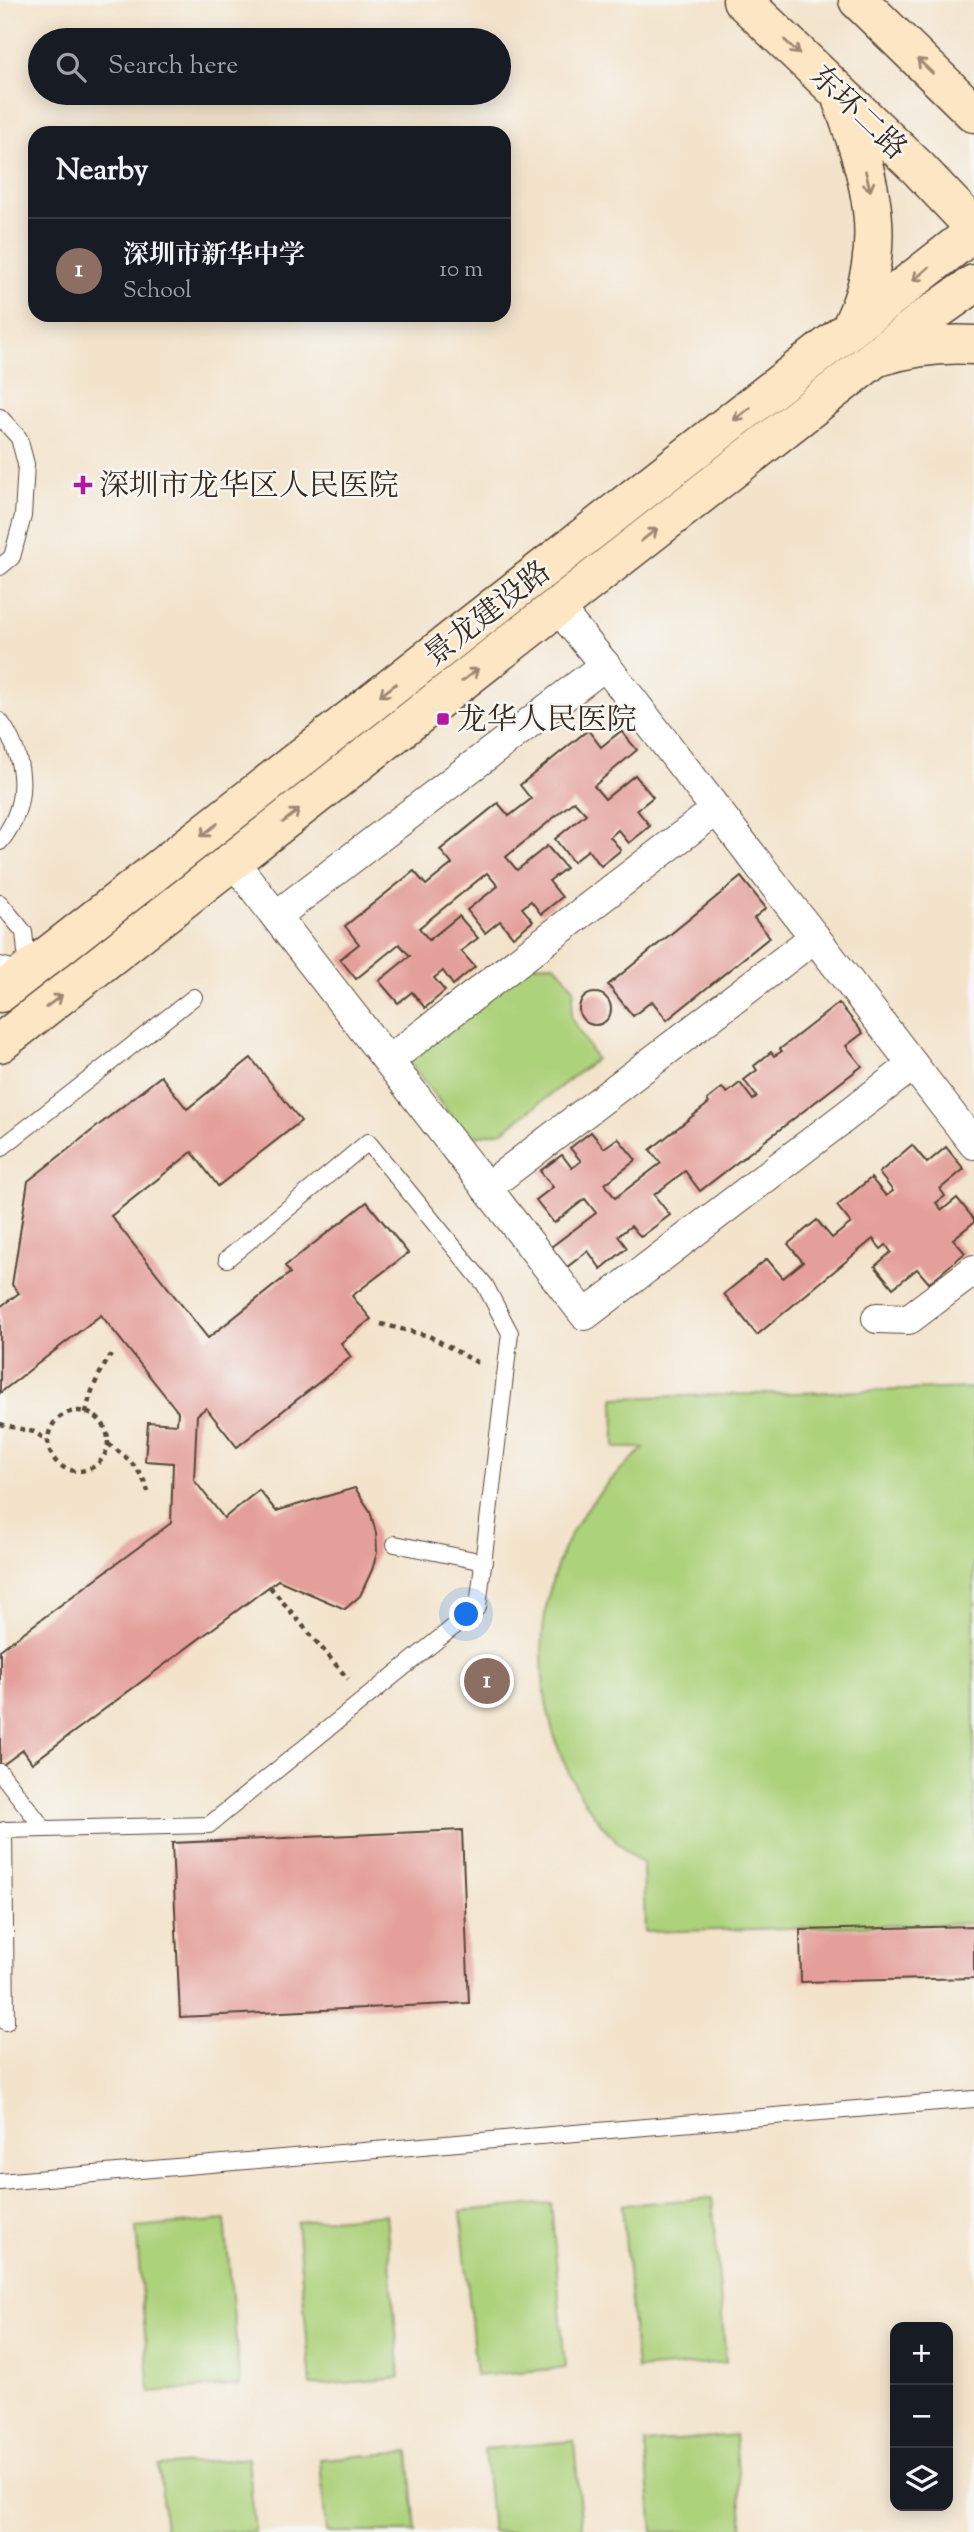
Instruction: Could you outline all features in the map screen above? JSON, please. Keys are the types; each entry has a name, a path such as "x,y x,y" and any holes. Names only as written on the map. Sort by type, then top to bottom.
{"main road":[{"name":"东环二路","path":"742,0 918,168 974,229"},
{"path":"858,0 974,113"},
{"path":"839,93 860,150 872,198 875,240 871,272 862,305 849,331"},
{"name":"景龙建设路","path":"9,977 849,331 974,229"},
{"name":"景龙建设路","path":"0,1043 926,318 974,284"},
{"path":"876,358 899,351 974,345"}],"street":[{"path":"557,607 605,665 974,1144"},
{"path":"276,916 605,665"},
{"path":"388,1061 716,810"},
{"path":"233,860 584,1315 913,1065"},
{"path":"486,1188 815,937"},
{"path":"877,1318 909,1319 974,1270"}],"lane":[{"path":"0,417 19,438 26,464 23,516 12,557 0,567"},
{"path":"0,721 13,741 20,764 22,788 18,811 0,842"},
{"path":"0,903 24,932 9,977"},
{"path":"0,1149 194,998"},
{"path":"6,2022 4,1830 209,1825 478,1606 510,1333 485,1285 368,1142 227,1259"},
{"path":"395,1544 484,1562"},
{"path":"0,1772 44,1829"},
{"path":"0,2182 974,2099"}],"path":[{"path":"381,1324 429,1336 505,1379"},
{"path":"86,1413 100,1372 111,1355"},
{"path":"73,1412 86,1413 98,1420 106,1431 108,1444 104,1457 94,1466 82,1471 69,1470 57,1463 50,1453 47,1440 51,1427 60,1416 73,1412"},
{"path":"0,1424 34,1432 47,1440"},
{"path":"108,1444 128,1457 145,1480 148,1492"},
{"path":"270,1587 365,1698"}],"green space":[{"path":"555,964 574,988 571,1017 596,1059 503,1131 477,1136 459,1127 407,1056 523,965"},
{"path":"974,1388 974,1923 645,1932 643,1864 610,1834 583,1798 563,1759 549,1717 543,1673 543,1628 551,1584 567,1542 591,1503 644,1448 615,1448 614,1398"},
{"path":"712,2198 726,2362 637,2369 622,2205"},
{"path":"551,2203 565,2368 476,2376 461,2211"},
{"path":"386,2214 400,2378 311,2386 297,2222"},
{"path":"225,2220 240,2385 150,2392 136,2228"},
{"path":"735,2435 743,2532 653,2532 645,2443"},
{"path":"574,2441 582,2532 492,2532 484,2449"},
{"path":"409,2452 416,2532 326,2532 320,2459"},
{"path":"248,2458 255,2532 165,2532 159,2466"}],"building":[{"path":"588,730 601,747 621,731 637,750 594,786 605,799 635,775 653,797 637,810 650,826 629,843 618,830 610,837 621,850 601,866 588,850 573,862 555,839 586,814 574,801 506,857 517,870 547,846 566,868 549,881 562,897 541,914 531,901 522,908 533,921 513,937 500,921 485,933 467,910 498,886 487,873 419,928 429,940 459,916 478,938 461,951 475,967 453,985 443,971 434,978 445,991 425,1008 412,992 398,1003 379,981 410,956 399,944 356,979 340,959 359,944 345,926 414,871 426,885 452,864 440,850 498,803 509,816 531,799 520,785"},
{"path":"741,877 766,908 754,918 770,937 667,1020 652,1001 633,1016 608,985"},
{"path":"595,993 607,997 611,1009 607,1021 595,1025 583,1021 579,1009 583,997"},
{"path":"839,1003 863,1033 846,1046 862,1066 700,1191 685,1171 654,1195 670,1215 641,1237 631,1226 618,1236 627,1248 601,1269 588,1251 567,1267 551,1247 596,1213 585,1199 554,1223 536,1200 553,1187 540,1171 562,1155 572,1168 581,1161 570,1148 591,1132 604,1148 618,1138 636,1160 605,1184 615,1198 661,1163 650,1150 709,1103 707,1100 722,1088 727,1093 740,1083 753,1100 757,1097 744,1080 757,1070 754,1066 771,1052 774,1056 782,1051 780,1049"},
{"path":"251,1058 301,1121 218,1186 192,1152 111,1216 208,1338 290,1273 285,1266 367,1202 408,1253 352,1296 371,1319 341,1343 351,1357 237,1447 206,1408 197,1415 194,1480 224,1518 259,1490 276,1511 355,1488 370,1511 376,1533 377,1553 372,1570 360,1596 345,1609 278,1580 32,1763 23,1750 0,1767 0,1650 171,1523 173,1463 145,1461 148,1422 177,1424 178,1412 101,1315 0,1393 0,1307 19,1293 12,1285 28,1181 161,1076 187,1109"},
{"path":"912,1145 927,1163 946,1147 964,1169 940,1189 945,1196 936,1203 942,1210 957,1198 974,1219 974,1222 953,1239 965,1253 929,1283 917,1269 893,1288 875,1266 891,1252 886,1245 881,1249 873,1239 757,1335 724,1294 767,1259 783,1278 803,1262 788,1244 817,1220 832,1238 851,1223 837,1206 871,1178 886,1196 893,1191 879,1173"},
{"path":"462,1830 469,2003 180,2017 172,1843"},
{"path":"974,1926 974,1978 801,1982 800,1930"}],"place":[{"name":"深圳市龙华区人民医院","path":"83,485"},
{"name":"龙华人民医院","path":"443,719"},
{"name":"深圳市新华中学","path":"487,1681"}]}
